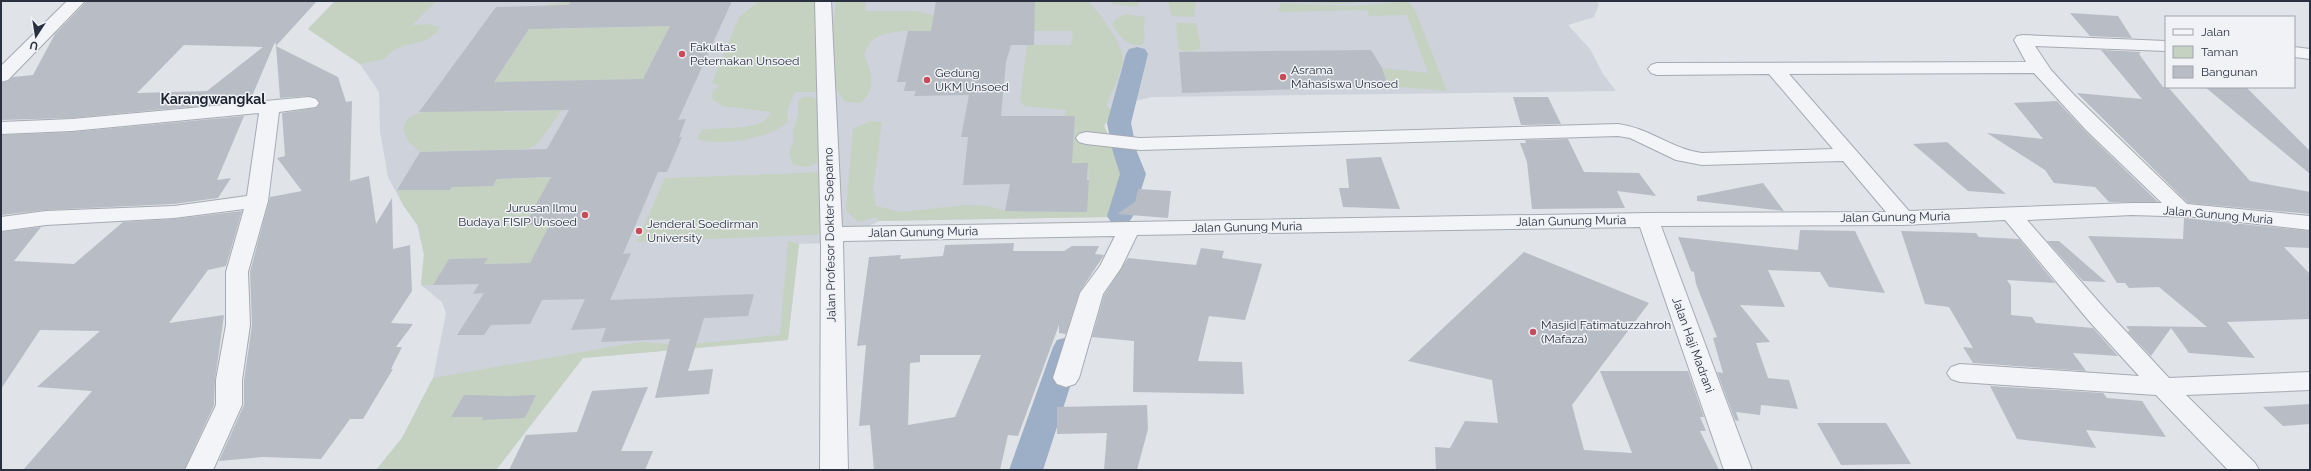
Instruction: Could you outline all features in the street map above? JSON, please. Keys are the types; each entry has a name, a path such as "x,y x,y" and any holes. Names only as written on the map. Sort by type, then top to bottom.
{"street":[{"path":"1,76 77,1"},
{"name":"Jalan Profesor Dokter Soeparno","path":"823,1 831,234 834,470"},
{"path":"2165,46 2025,39 2023,47 2038,67 2117,150 2182,210"},
{"path":"2295,52 2310,54"},
{"path":"1,60 19,59"},
{"path":"1657,69 1773,67 2038,67"},
{"path":"1773,67 1903,218"},
{"path":"1,128 72,125 309,104"},
{"path":"199,470 229,404 229,380 238,325 237,272 257,201 270,107"},
{"path":"1086,138 1140,144 1618,130 1630,131 1645,136 1682,156 1702,159 1850,155"},
{"path":"1,224 46,218 174,212 257,201"},
{"name":"Jalan Gunung Muria","path":"831,234 1648,220 1903,218 2132,209 2182,210 2310,223"},
{"path":"2011,214 2097,315 2163,387 2245,470"},
{"name":"Jalan Haji Madrani","path":"1648,220 1738,470"},
{"path":"1066,378 1092,293 1110,268 1126,237 1127,229"},
{"path":"1960,373 2163,387 2310,381"}],"shaded area":[{"name":"Jenderal Soedirman University","path":"335,1 1596,1 1599,4 1594,17 1568,25 1590,49 1603,74 1616,91 1152,97 1135,101 1114,110 1104,126 1121,163 1121,182 1109,217 879,221 847,237 828,243 799,244 788,340 583,358 496,470 376,470 402,438 433,378 446,313 442,302 421,285 424,255 417,225 403,205 388,177 380,131 379,92 360,64 308,29"}],"green space":[{"path":"335,1 437,1 412,25 427,24 440,27 427,39 398,48 391,52 385,59 360,64 308,29"},
{"path":"571,1 553,29 670,26 643,79 522,82 502,112 562,110 538,143 528,149 420,152 409,142 405,135 404,128 406,121 413,116 422,112 476,110 545,5"},
{"path":"823,1 826,92 796,92 789,105 788,121 781,127 771,132 744,140 717,142 697,138 702,130 751,126 760,123 767,119 771,112 722,106 711,98 714,90 719,86 712,83 739,17 758,2"},
{"path":"836,1 866,1 865,11 916,11 941,17 1007,7 1035,6 1035,1 1088,1 1115,38 1120,47 1123,61 1120,73 1106,107 1114,110 1104,126 1121,163 1121,182 1109,217 879,221 876,217 858,222 846,210 853,129 870,121 882,122 873,189 876,206 901,212 965,205 988,206 1006,211 1087,212 1089,180 1088,163 1044,163 1074,137 1075,116 1064,116 1067,110 1024,106 1020,100 1027,45 1071,45 1073,31 901,31 878,36 867,47 864,54 871,74 871,87 869,93 860,103 845,102 833,85 833,25"},
{"path":"1111,1 1140,1 1137,7 1112,4"},
{"path":"1168,1 1196,1 1194,17 1171,16"},
{"path":"1271,1 1376,1 1343,4"},
{"path":"1408,1 1415,10 1447,91 1388,86 1382,68 1428,73 1407,15 1369,16 1368,11 1361,10 1278,12 1281,3 1353,6"},
{"path":"1125,14 1145,17 1145,37 1143,44 1137,45 1129,43 1112,25 1115,20"},
{"path":"1176,23 1196,23 1201,49 1187,52 1178,49"},
{"path":"803,97 813,97 818,101 820,162 807,167 793,165 789,152 794,141 793,131 798,115 798,101"},
{"path":"829,172 831,234 637,242 665,178"},
{"path":"567,177 536,205 525,224 550,224 530,263 484,264 487,258 449,259 433,285 421,285 424,255 418,225 403,205 397,190 450,190 456,181 493,186 498,179"},
{"path":"788,241 799,244 788,340 583,358 496,470 376,470 402,438 433,378 640,342 683,345 780,335"}],"building":[{"path":"87,1 317,1 276,46 275,42 250,101 72,118 1,120 1,83 8,81 13,77 33,75 55,34","holes":["184,45 263,47 207,91 137,93"]},
{"path":"571,1 732,1 678,120 686,119 679,137 682,137 667,172 658,172 623,254 631,253 610,300 754,294 748,316 704,318 688,371 713,369 709,394 655,398 670,339 601,342 606,328 571,330 585,299 542,300 530,324 491,325 484,335 457,335 484,293 473,294 479,284 433,285 449,259 488,258 484,264 530,263 550,224 525,225 551,177 497,179 493,186 452,187 450,190 397,190 420,152 547,149 569,110 419,112 496,7 568,5","holes":["670,26 643,79 494,82 529,29"]},
{"path":"936,1 1035,1 1034,45 1011,45 1006,62 1001,116 1075,116 1072,163 1088,163 1087,180 1089,180 1087,212 1005,211 1010,184 963,185 968,137 961,137 969,95 914,96 916,91 904,91 906,82 897,82 908,31 931,31"},
{"path":"2070,13 2118,16 2132,38 2090,36"},
{"path":"276,46 338,77 346,102 352,101 350,181 369,176 376,224 392,198 393,249 410,245 412,291 391,323 413,324 396,347 402,347 391,369 393,369 363,419 350,419 321,459 263,457 219,461 244,405 244,380 252,325 250,272 270,197 302,191 277,158 285,156 282,113 316,108 320,103 316,98 309,96 280,98"},
{"name":"Asrama Mahasiswa Unsoed","path":"1371,50 1382,68 1388,86 1182,93 1179,52"},
{"path":"2101,50 2141,52 2139,54 2163,87 2169,88 2250,181 2310,192 2310,214 2188,203 2077,93 2142,99"},
{"path":"2206,88 2247,88 2310,151 2310,174"},
{"path":"1513,97 1548,97 1561,124 1521,125"},
{"path":"2057,101 2085,131 2158,202 2109,202 2095,187 2054,183 2045,170 1987,133 2043,139 2014,103"},
{"path":"244,116 217,180 231,178 218,198 174,204 46,210 1,215 1,135 72,132"},
{"path":"1568,139 1584,172 1639,173 1656,196 1617,191 1625,208 1532,209 1527,162 1520,143 1526,143 1525,140"},
{"path":"1947,142 2006,194 1968,191 1913,144"},
{"path":"1381,157 1400,209 1343,207 1339,188 1349,188 1346,159"},
{"path":"1763,183 1784,211 1697,201 1697,196"},
{"path":"1138,189 1171,191 1168,218 1117,214 1135,202"},
{"path":"242,211 226,266 208,270 169,323 224,315 215,380 214,405 184,470 23,470 92,391 37,387 100,331 40,330 1,389 1,232 41,227 14,261 74,264 123,222 174,219"},
{"path":"2184,218 2310,231 2310,248 2284,247 2310,274 2310,319 2227,322 2255,358 2189,353 2171,328 2151,356 2127,331 2130,331 2126,326 2207,327 2159,287 2129,288 2125,283 2117,283 2088,236 2183,239"},
{"path":"1800,230 1855,231 1885,293 1829,287 1820,272 1768,270 1785,307 1740,305 1770,342 1756,343 1768,378 1789,380 1798,409 1761,405 1760,415 1736,412 1739,421 1735,420 1717,372 1723,373 1713,338 1717,337 1696,284 1694,272 1691,271 1678,237 1798,250"},
{"path":"1901,231 1976,233 1979,237 2019,239 2055,283 2007,280 2011,286 2011,315 2032,317 2036,323 2093,328 2118,356 2073,353 2086,371 1973,363 1963,347 1973,348 1949,307 1925,304"},
{"path":"2047,241 2059,241 2106,282 2083,281"},
{"path":"1014,243 1013,251 1064,251 1072,246 1099,246 1095,254 1104,255 1079,293 1066,334 1059,333 1059,325 1018,436 1008,435 1000,470 874,470 870,425 859,426 866,345 857,346 869,257 901,255 900,259 943,256 945,245","holes":["920,355 981,355 955,417 908,425 910,363 920,362"]},
{"path":"1201,248 1224,251 1222,258 1262,264 1245,320 1209,316 1198,361 1242,362 1244,394 1133,392 1134,341 1092,337 1104,295 1128,258 1196,265"},
{"path":"1524,252 1649,303 1572,405 1584,450 1632,453 1600,371 1688,371 1704,417 1700,417 1706,431 1700,431 1719,470 1436,470 1435,447 1450,448 1465,421 1498,423 1492,380 1408,361"},
{"path":"1990,386 2103,393 2107,398 2142,401 2166,437 2086,430 2096,448 2017,439"},
{"path":"648,387 621,451 653,451 645,470 509,470 526,435 577,432 592,391"},
{"path":"464,395 536,395 525,418 482,420 483,417 451,417"},
{"path":"2310,404 2310,424 2283,426 2263,407"},
{"path":"1147,405 1148,429 1137,470 1104,470 1107,433 1057,434 1057,407"},
{"path":"1817,423 1886,423 1911,464 1841,465"}],"waterway":[{"path":"1120,216 1133,174 1125,152 1119,123 1137,54"},
{"path":"1026,470 1068,347"}],"place":[{"name":"Fakultas Peternakan Unsoed","path":"682,54"},
{"name":"Asrama Mahasiswa Unsoed","path":"1283,77"},
{"name":"Gedung UKM Unsoed","path":"927,80"},
{"name":"Jurusan Ilmu Budaya FISIP Unsoed","path":"585,215"},
{"name":"Jenderal Soedirman University","path":"639,231"},
{"name":"Masjid Fatimatuzzahroh (Mafaza)","path":"1533,332"}],"district":[{"name":"Karangwangkal","path":"213,99"}]}
